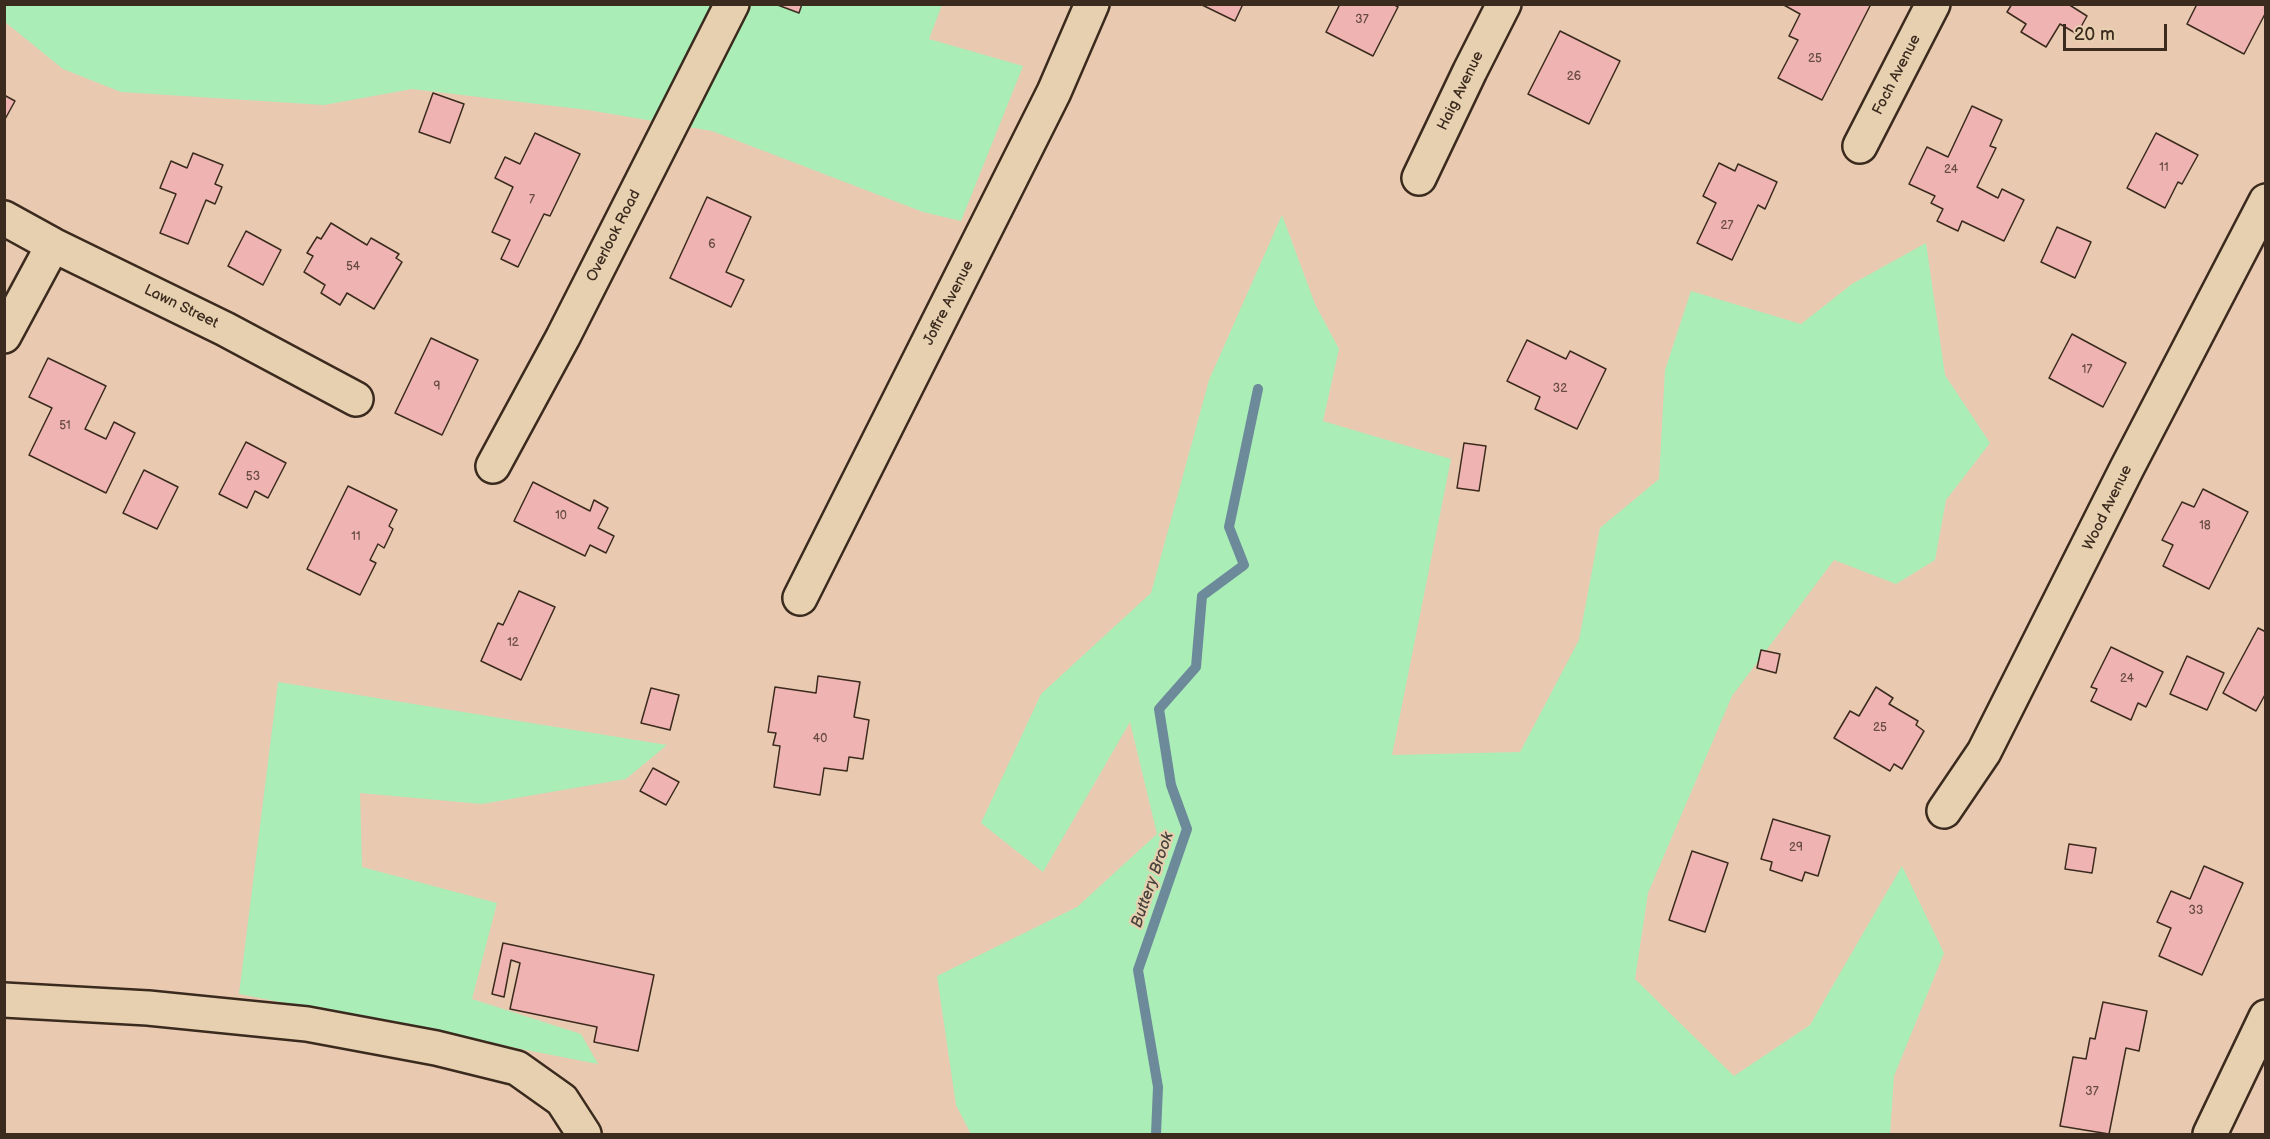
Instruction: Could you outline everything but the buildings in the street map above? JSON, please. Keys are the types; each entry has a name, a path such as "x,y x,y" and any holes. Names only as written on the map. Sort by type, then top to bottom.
{"street":[{"name":"Overlook Road","path":"493,466 563,337 732,4"},
{"name":"Joffre Avenue","path":"800,598 1054,92 1092,4"},
{"name":"Haig Avenue","path":"1419,178 1504,4"},
{"name":"Foch Avenue","path":"1860,146 1933,4"},
{"name":"Wood Avenue","path":"1944,811 1984,752 2265,201"},
{"name":"Lawn Street","path":"4,218 53,245 225,329 356,399"},
{"path":"4,336 53,245"},
{"path":"4,1000 148,1008 307,1024 436,1048 517,1068 562,1101 584,1134"},
{"path":"2210,1134 2265,1017"}],"green space":[{"path":"4,5 942,5 929,39 1023,66 961,221 923,212 712,131 588,110 412,89 324,105 121,92 63,69 5,22"},
{"path":"1282,215 1315,304 1339,349 1323,421 1451,459 1392,755 1520,752 1579,640 1600,528 1659,479 1665,370 1691,291 1801,324 1852,284 1926,243 1945,375 1990,443 1946,500 1935,560 1896,584 1834,560 1732,696 1648,893 1635,979 1734,1076 1810,1025 1902,866 1944,953 1894,1076 1890,1134 971,1134 956,1105 937,976 1077,907 1157,834 1130,722 1043,872 981,823 1041,694 1151,593 1209,380"},
{"path":"278,682 667,745 626,779 482,804 360,793 362,867 497,903 472,999 581,1034 598,1064 239,994"}],"waterway":[{"name":"Buttery Brook","path":"1156,1134 1158,1087 1138,970 1187,829 1171,785 1159,709 1196,667 1202,596 1244,565 1229,527 1258,389"}]}
